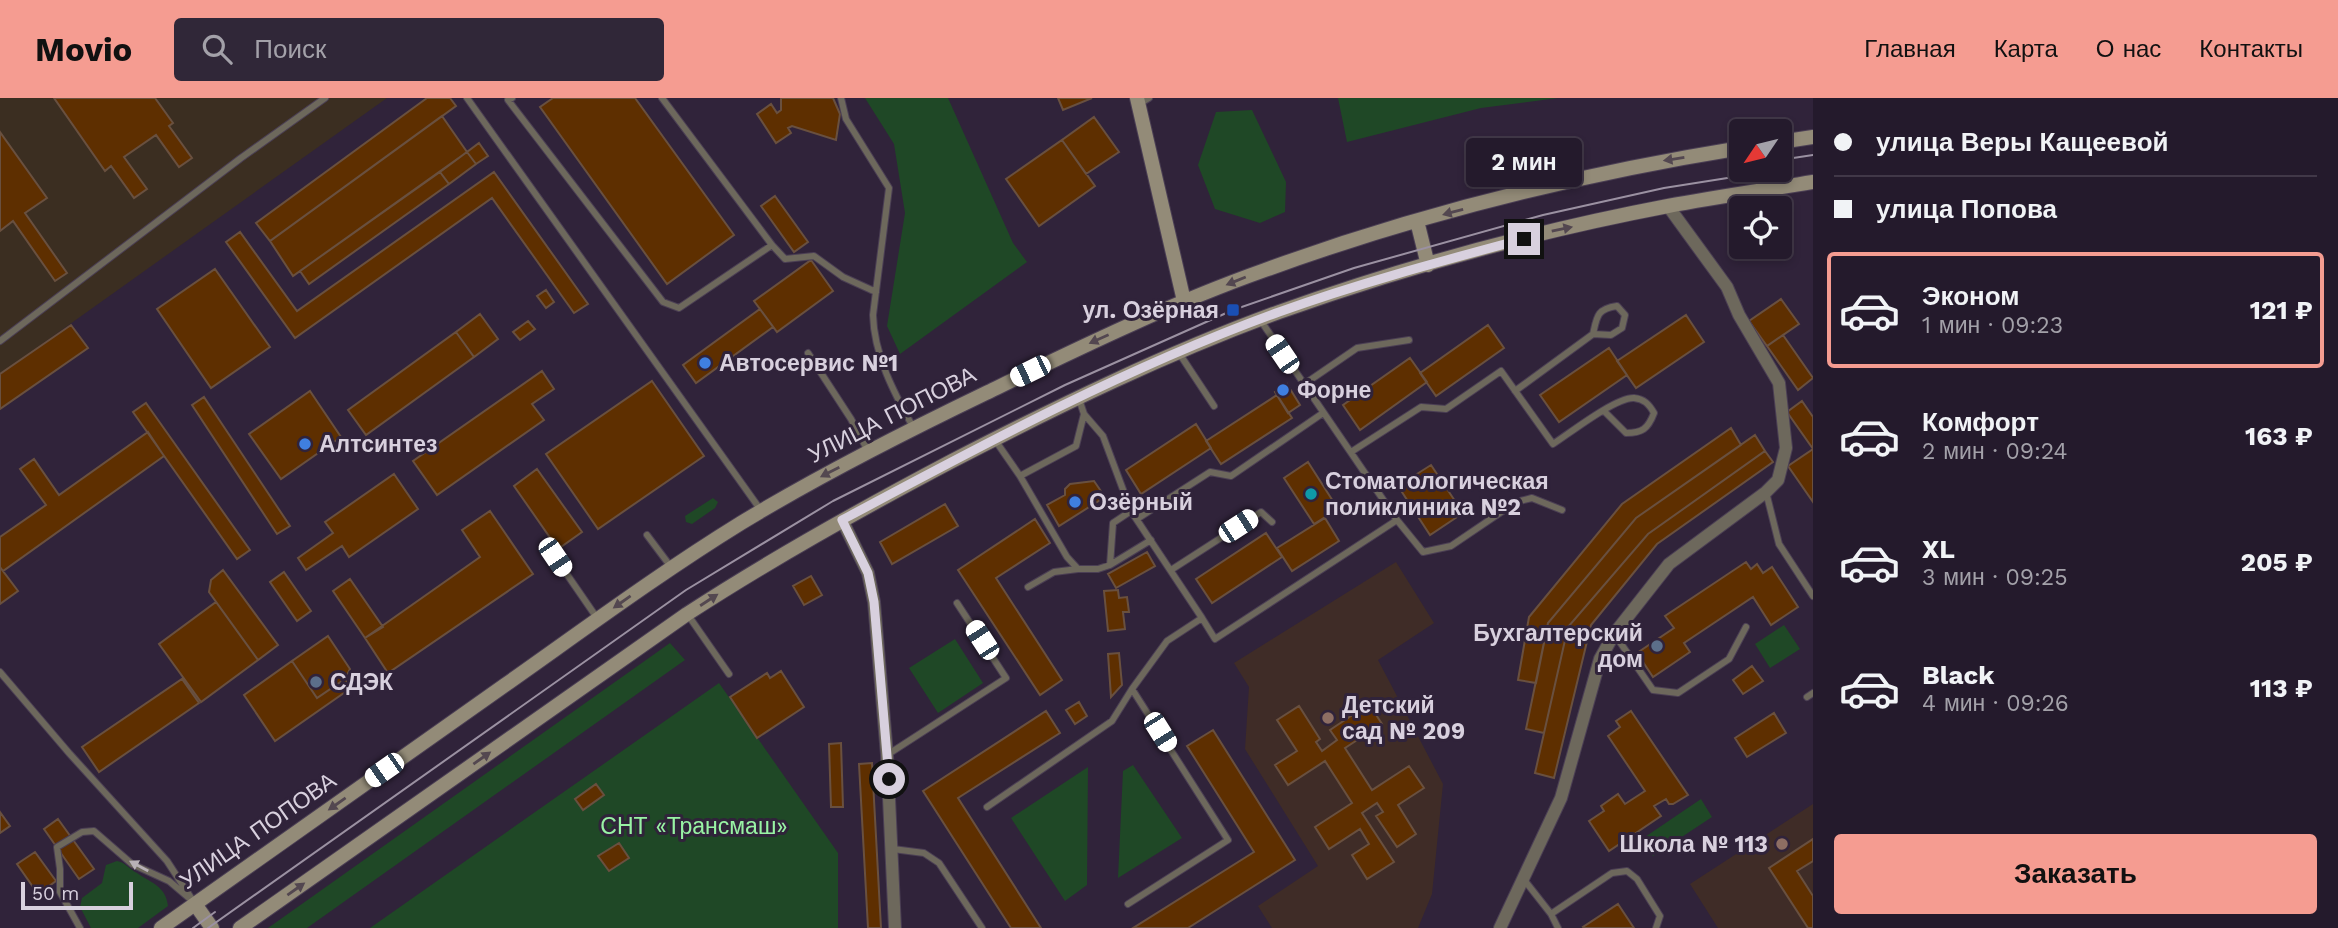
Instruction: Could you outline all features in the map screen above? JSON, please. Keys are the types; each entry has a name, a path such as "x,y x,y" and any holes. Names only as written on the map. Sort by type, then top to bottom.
{"main road":[{"path":"1142,100 1184,302"},
{"path":"1792,140 1813,137"},
{"name":"УЛИЦА ПОПОВА","path":"161,928 671,567 761,511 868,452 1053,360 1264,270 1417,221 1522,193 1658,162 1729,150"},
{"path":"240,928 687,614 752,572 842,520 1079,397 1260,320 1347,289 1428,265 1548,232 1668,206 1813,182"},
{"path":"1417,221 1428,265"},
{"path":"195,904 212,928"}],"street":[{"path":"1500,928 1561,798 1600,659 1614,634 1669,564 1766,492 1778,480 1786,448 1779,383 1739,315 1727,287 1668,206"},
{"path":"842,520 868,573 874,602 887,755 895,928"}],"lane":[{"path":"0,341 241,158 325,98"},
{"path":"467,98 761,511"},
{"path":"512,98 508,100 663,302 679,308 772,245"},
{"path":"662,98 785,259 814,256 843,277 876,292"},
{"path":"841,98 846,120 890,188 873,332 893,392 914,429"},
{"path":"1508,140 1522,193"},
{"path":"1515,391 1593,334 1611,335 1622,328 1625,315 1617,306 1605,308 1597,316 1593,334"},
{"path":"1260,320 1397,520 1423,552 1451,546 1516,502 1532,498 1562,510"},
{"path":"1303,385 1357,348 1409,341"},
{"path":"808,353 851,419 868,452"},
{"path":"1179,353 1214,406"},
{"path":"1351,452 1421,407 1446,409 1501,371 1553,444 1604,411 1624,399 1636,398 1647,402 1654,413 1649,426 1639,433 1626,433 1604,411"},
{"path":"1079,397 1084,414 1102,436 1131,511 1215,639 1397,520"},
{"path":"1137,519 1210,472 1231,476 1323,413"},
{"path":"1020,476 1076,446 1084,414"},
{"path":"994,439 1078,569"},
{"path":"1766,492 1779,544 1813,596"},
{"path":"1110,565 1113,523 1131,511"},
{"path":"1171,570 1261,512 1272,522"},
{"path":"648,535 671,567"},
{"path":"1028,587 1054,572 1098,569 1110,565 1151,540"},
{"path":"555,557 598,619"},
{"path":"887,755 1006,678 957,603"},
{"path":"687,614 729,674"},
{"path":"987,807 1112,721 1167,641 1202,618"},
{"path":"1614,634 1653,690 1678,693 1729,659 1746,627"},
{"path":"0,672 167,861 195,904"},
{"path":"1128,904 1228,840 1132,689"},
{"path":"80,928 60,892 57,847 82,832 94,831 132,864 169,881 195,904"},
{"path":"892,849 924,853 939,863 982,928"},
{"path":"1551,914 1612,873 1628,872 1637,879 1660,916 1656,928"},
{"path":"1522,877 1551,914 1558,928"}],"shaded area":[{"path":"0,98 387,98 0,374"},
{"name":"Детский сад № 209","path":"1396,562 1434,623 1378,660 1443,784 1432,894 1418,928 1272,928 1258,906 1318,866 1245,749 1249,687 1234,663"},
{"name":"Школа № 113","path":"1813,804 1813,928 1718,928 1690,884"}],"green space":[{"path":"865,98 948,98 1013,243 1027,262 900,354 887,326 905,213 894,144"},
{"path":"1338,98 1558,98 1481,108 1347,142"},
{"path":"1252,110 1286,182 1285,212 1260,223 1215,209 1198,165 1216,112"},
{"path":"713,498 718,502 715,508 692,524 686,522 685,516"},
{"path":"1784,625 1800,649 1770,668 1755,644"},
{"path":"955,639 983,683 938,713 909,668"},
{"path":"670,643 685,660 307,928 268,928"},
{"name":"СНТ «Трансмаш»","path":"719,683 838,853 838,928 370,928"},
{"path":"1133,765 1182,838 1118,878 1123,771"},
{"path":"1088,767 1087,885 1065,901 1011,818"},
{"path":"1701,799 1712,817 1653,856 1642,839"},
{"path":"117,861 157,886 167,899 168,906 138,928 91,928 80,907 82,898 102,883 106,865"}],"building":[{"path":"54,98 155,98 173,123 169,126 192,158 179,167 156,135 124,157 147,189 134,198 111,166 105,171"},
{"path":"427,98 450,98 456,106 270,241 256,223"},
{"path":"553,98 635,98 734,235 667,284 540,107"},
{"path":"781,98 833,98 840,114 836,140 792,126 788,128 791,133 776,143 757,114 771,104 777,113 781,110"},
{"path":"1058,98 1092,98 1063,110"},
{"path":"442,116 467,152 293,276 270,241"},
{"path":"1094,117 1119,152 1086,174 1062,140"},
{"path":"0,132 47,198 25,213 67,273 55,281 13,221 0,231"},
{"path":"1062,140 1095,186 1039,226 1006,179"},
{"path":"479,143 488,156 476,164 467,152"},
{"path":"467,152 476,164 449,184 440,172"},
{"path":"440,172 449,184 309,284 300,271"},
{"path":"494,172 588,304 574,313 492,198 295,338 226,242 240,232 297,311"},
{"path":"775,196 808,242 794,252 761,206"},
{"path":"811,260 833,291 777,332 754,301"},
{"path":"215,269 270,347 211,388 157,309"},
{"path":"546,290 554,302 546,308 537,296"},
{"path":"1781,299 1799,324 1767,346 1749,321"},
{"path":"760,309 773,327 696,383 683,365"},
{"path":"480,314 498,339 474,357 456,332"},
{"path":"1686,315 1704,342 1636,388 1617,361"},
{"path":"528,321 535,329 520,340 513,332"},
{"path":"71,325 88,348 0,409 0,374"},
{"path":"1488,325 1504,348 1436,396 1420,373"},
{"path":"456,332 474,357 366,435 348,410"},
{"path":"1783,335 1813,378 1798,390 1767,346"},
{"path":"1609,348 1627,375 1559,422 1540,395"},
{"path":"1410,358 1427,382 1360,430 1343,405"},
{"path":"542,371 554,389 532,404 544,420 437,495 413,461"},
{"path":"652,381 704,456 598,529 546,454"},
{"path":"1287,384 1300,405 1288,413 1275,392"},
{"path":"310,391 341,437 281,479 249,434"},
{"path":"1277,395 1292,418 1221,464 1206,441"},
{"path":"204,397 290,526 277,534 192,405"},
{"path":"1802,401 1813,417 1813,449 1787,412"},
{"path":"146,403 250,550 237,559 133,412"},
{"path":"1196,424 1211,448 1141,494 1126,470"},
{"path":"1731,428 1741,445 1636,518 1548,623 1536,683 1518,680 1529,617 1622,504"},
{"path":"148,432 164,456 3,571 0,567 0,537 46,505 20,469 34,459 59,495"},
{"path":"1755,435 1765,451 1648,534 1568,627 1544,733 1526,729 1548,623 1636,518"},
{"path":"1813,449 1813,502 1788,466"},
{"path":"1765,451 1773,462 1657,544 1591,625 1554,778 1535,773 1568,627 1648,534"},
{"name":"Стоматологическая поликлиника №2","path":"1308,462 1338,509 1314,524 1284,478"},
{"path":"1431,465 1463,513 1430,535 1398,486"},
{"path":"537,469 582,532 558,549 514,486"},
{"path":"394,474 418,509 349,557 342,546 306,570 298,558 333,533 325,522"},
{"name":"Озёрный","path":"1094,481 1105,497 1059,526 1047,505 1065,495 1065,489 1070,484"},
{"path":"945,504 958,526 892,564 880,542"},
{"path":"490,511 533,574 388,673 365,638 480,557 462,530"},
{"path":"1325,518 1339,541 1292,571 1277,548"},
{"path":"1035,519 1050,543 996,578 1062,680 1040,695 958,570"},
{"path":"1266,533 1282,557 1212,603 1196,579"},
{"path":"1147,552 1155,566 1116,588 1108,574"},
{"path":"1746,562 1751,569 1757,564 1763,573 1772,567 1798,607 1771,625 1753,597 1684,643 1690,652 1653,677 1637,653 1674,628 1665,616"},
{"path":"0,567 18,591 0,604"},
{"path":"223,570 278,645 258,660 209,592 211,580"},
{"path":"284,572 311,611 297,621 270,582"},
{"path":"811,576 822,595 804,605 793,586"},
{"path":"350,579 383,627 365,638 333,591"},
{"path":"1118,590 1119,598 1127,597 1129,612 1123,612 1125,629 1108,631 1104,591"},
{"path":"216,602 258,660 201,702 159,644"},
{"path":"328,636 350,669 345,679 317,698 292,661"},
{"path":"1119,653 1122,685 1111,697 1108,654"},
{"path":"292,661 317,698 345,679 351,688 275,741 244,695"},
{"path":"1752,666 1763,681 1743,694 1733,680"},
{"path":"781,671 804,707 757,738 730,697 767,673 770,678"},
{"path":"182,679 199,703 99,772 82,747"},
{"path":"1079,702 1087,716 1075,724 1066,710"},
{"path":"1369,704 1382,724 1345,748 1372,790 1409,766 1424,788 1398,805 1416,834 1397,847 1376,816 1383,812 1377,803 1362,813 1394,862 1367,879 1352,855 1369,844 1360,829 1329,849 1315,827 1352,803 1325,761 1288,785 1275,765 1297,751 1277,720 1299,706 1320,739 1316,742 1322,751 1337,740 1330,730"},
{"path":"1046,711 1060,733 958,798 1041,928 1011,928 923,791"},
{"path":"1631,711 1688,795 1673,804 1669,804 1666,799 1654,806 1661,816 1609,851 1589,821 1604,811 1601,806 1618,794 1625,804 1645,791 1608,736 1620,727 1616,721"},
{"path":"1774,713 1786,733 1747,757 1735,738"},
{"path":"1213,730 1295,860 1188,928 1133,928 1254,852 1187,746"},
{"path":"841,743 843,807 831,807 829,744"},
{"path":"872,763 881,928 868,928 859,764"},
{"path":"596,784 604,795 583,810 575,799"},
{"path":"0,812 10,826 0,833"},
{"path":"58,819 94,869 79,879 44,829"},
{"path":"1813,839 1813,861 1797,871 1813,896 1813,928 1808,928 1769,868"},
{"path":"619,843 629,858 609,871 598,856"},
{"path":"35,852 56,881 38,894 17,864"},
{"path":"1618,904 1634,928 1583,927"}],"tram line":[{"path":"1792,158 1813,155"},
{"path":"208,928 686,590 833,501 1065,385 1233,310 1354,268 1543,215 1664,188 1729,178"},
{"path":"193,928 215,912"}],"place":[{"name":"ул. Озёрная","path":"1233,310"},
{"name":"Автосервис №1","path":"705,363"},
{"name":"Форне","path":"1283,390"},
{"name":"Алтсинтез","path":"305,444"},
{"name":"Стоматологическая поликлиника №2","path":"1311,494"},
{"name":"Озёрный","path":"1075,502"},
{"name":"Бухгалтерский дом","path":"1657,646"},
{"name":"СДЭК","path":"316,682"},
{"name":"Детский сад № 209","path":"1328,718"},
{"name":"Школа № 113","path":"1782,844"}],"route":[{"path":"889,779 874,602 868,573 842,520 994,439 1121,377 1201,343 1278,312 1358,286 1524,239"}]}
